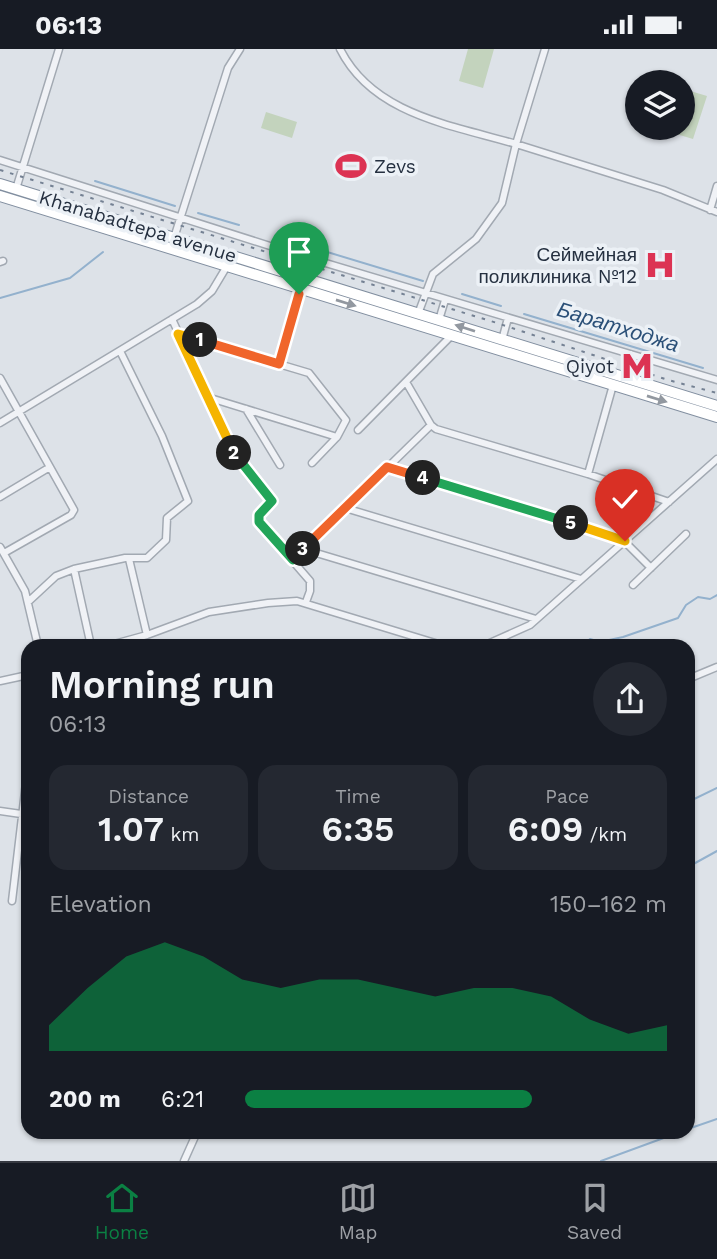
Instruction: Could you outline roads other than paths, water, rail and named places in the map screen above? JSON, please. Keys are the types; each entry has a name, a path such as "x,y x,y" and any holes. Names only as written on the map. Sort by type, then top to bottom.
{"highway":[{"name":"Khanabadtepa avenue","path":"0,184 56,207 227,266 452,335 717,406"},
{"name":"Khanabadtepa avenue","path":"0,196 56,207 174,238 502,340 613,386 717,417"}],"street":[{"path":"16,189 59,49"},
{"path":"174,238 228,68 240,49"},
{"path":"340,49 345,60 370,87 384,99 407,111 663,190 713,211 717,186"},
{"path":"418,314 433,274 476,239 502,203 516,143 545,49"},
{"path":"0,160 445,300 717,380"},
{"path":"0,423 204,299 227,266"},
{"path":"279,364 300,288"},
{"path":"439,320 445,300"},
{"path":"502,340 508,318"},
{"path":"172,319 231,449 272,501 259,515 259,522 310,581 311,588 306,602"},
{"path":"178,334 309,373 346,420 337,437 312,463"},
{"path":"358,430 452,335"},
{"path":"28,602 59,574 147,558 166,540 166,520 186,504 188,497 162,436 120,351"},
{"path":"0,378 72,506 73,513 2,550 25,590 36,639"},
{"path":"406,382 436,429 588,474 669,502"},
{"path":"588,474 613,386"},
{"path":"207,397 337,437"},
{"path":"247,409 280,464"},
{"path":"293,560 431,425"},
{"path":"499,639 530,625 717,459"},
{"path":"0,497 50,467"},
{"path":"387,467 621,538 651,568"},
{"path":"345,508 580,579"},
{"path":"633,585 685,534"},
{"path":"303,549 536,619"},
{"path":"130,559 147,635"},
{"path":"75,569 90,639"},
{"path":"132,639 209,611 268,603 306,602 423,639"},
{"path":"695,676 717,667"},
{"path":"0,681 21,676"},
{"path":"0,811 21,814"},
{"path":"12,901 21,841"},
{"path":"184,1161 194,1139"}],"waterway":[{"name":"Баратходжа","path":"95,181 175,206"},
{"name":"Баратходжа","path":"198,213 239,225"},
{"name":"Баратходжа","path":"314,248 423,281"},
{"path":"0,298 70,278 103,252"},
{"name":"Баратходжа","path":"462,294 501,306"},
{"name":"Баратходжа","path":"524,314 703,368"},
{"name":"Баратходжа","path":"614,639 678,618 686,605 698,597 710,599 717,595"},
{"path":"695,799 717,788"},
{"path":"695,863 717,851"},
{"path":"695,1127 717,1119"},
{"path":"601,1161 661,1139"}],"railway":[{"path":"0,170 497,323 668,380 717,393"}],"place":[{"name":"Zevs","path":"351,166"},
{"name":"Сеймейная поликлиника №12","path":"660,265"},
{"name":"Qiyot","path":"637,366"}]}
